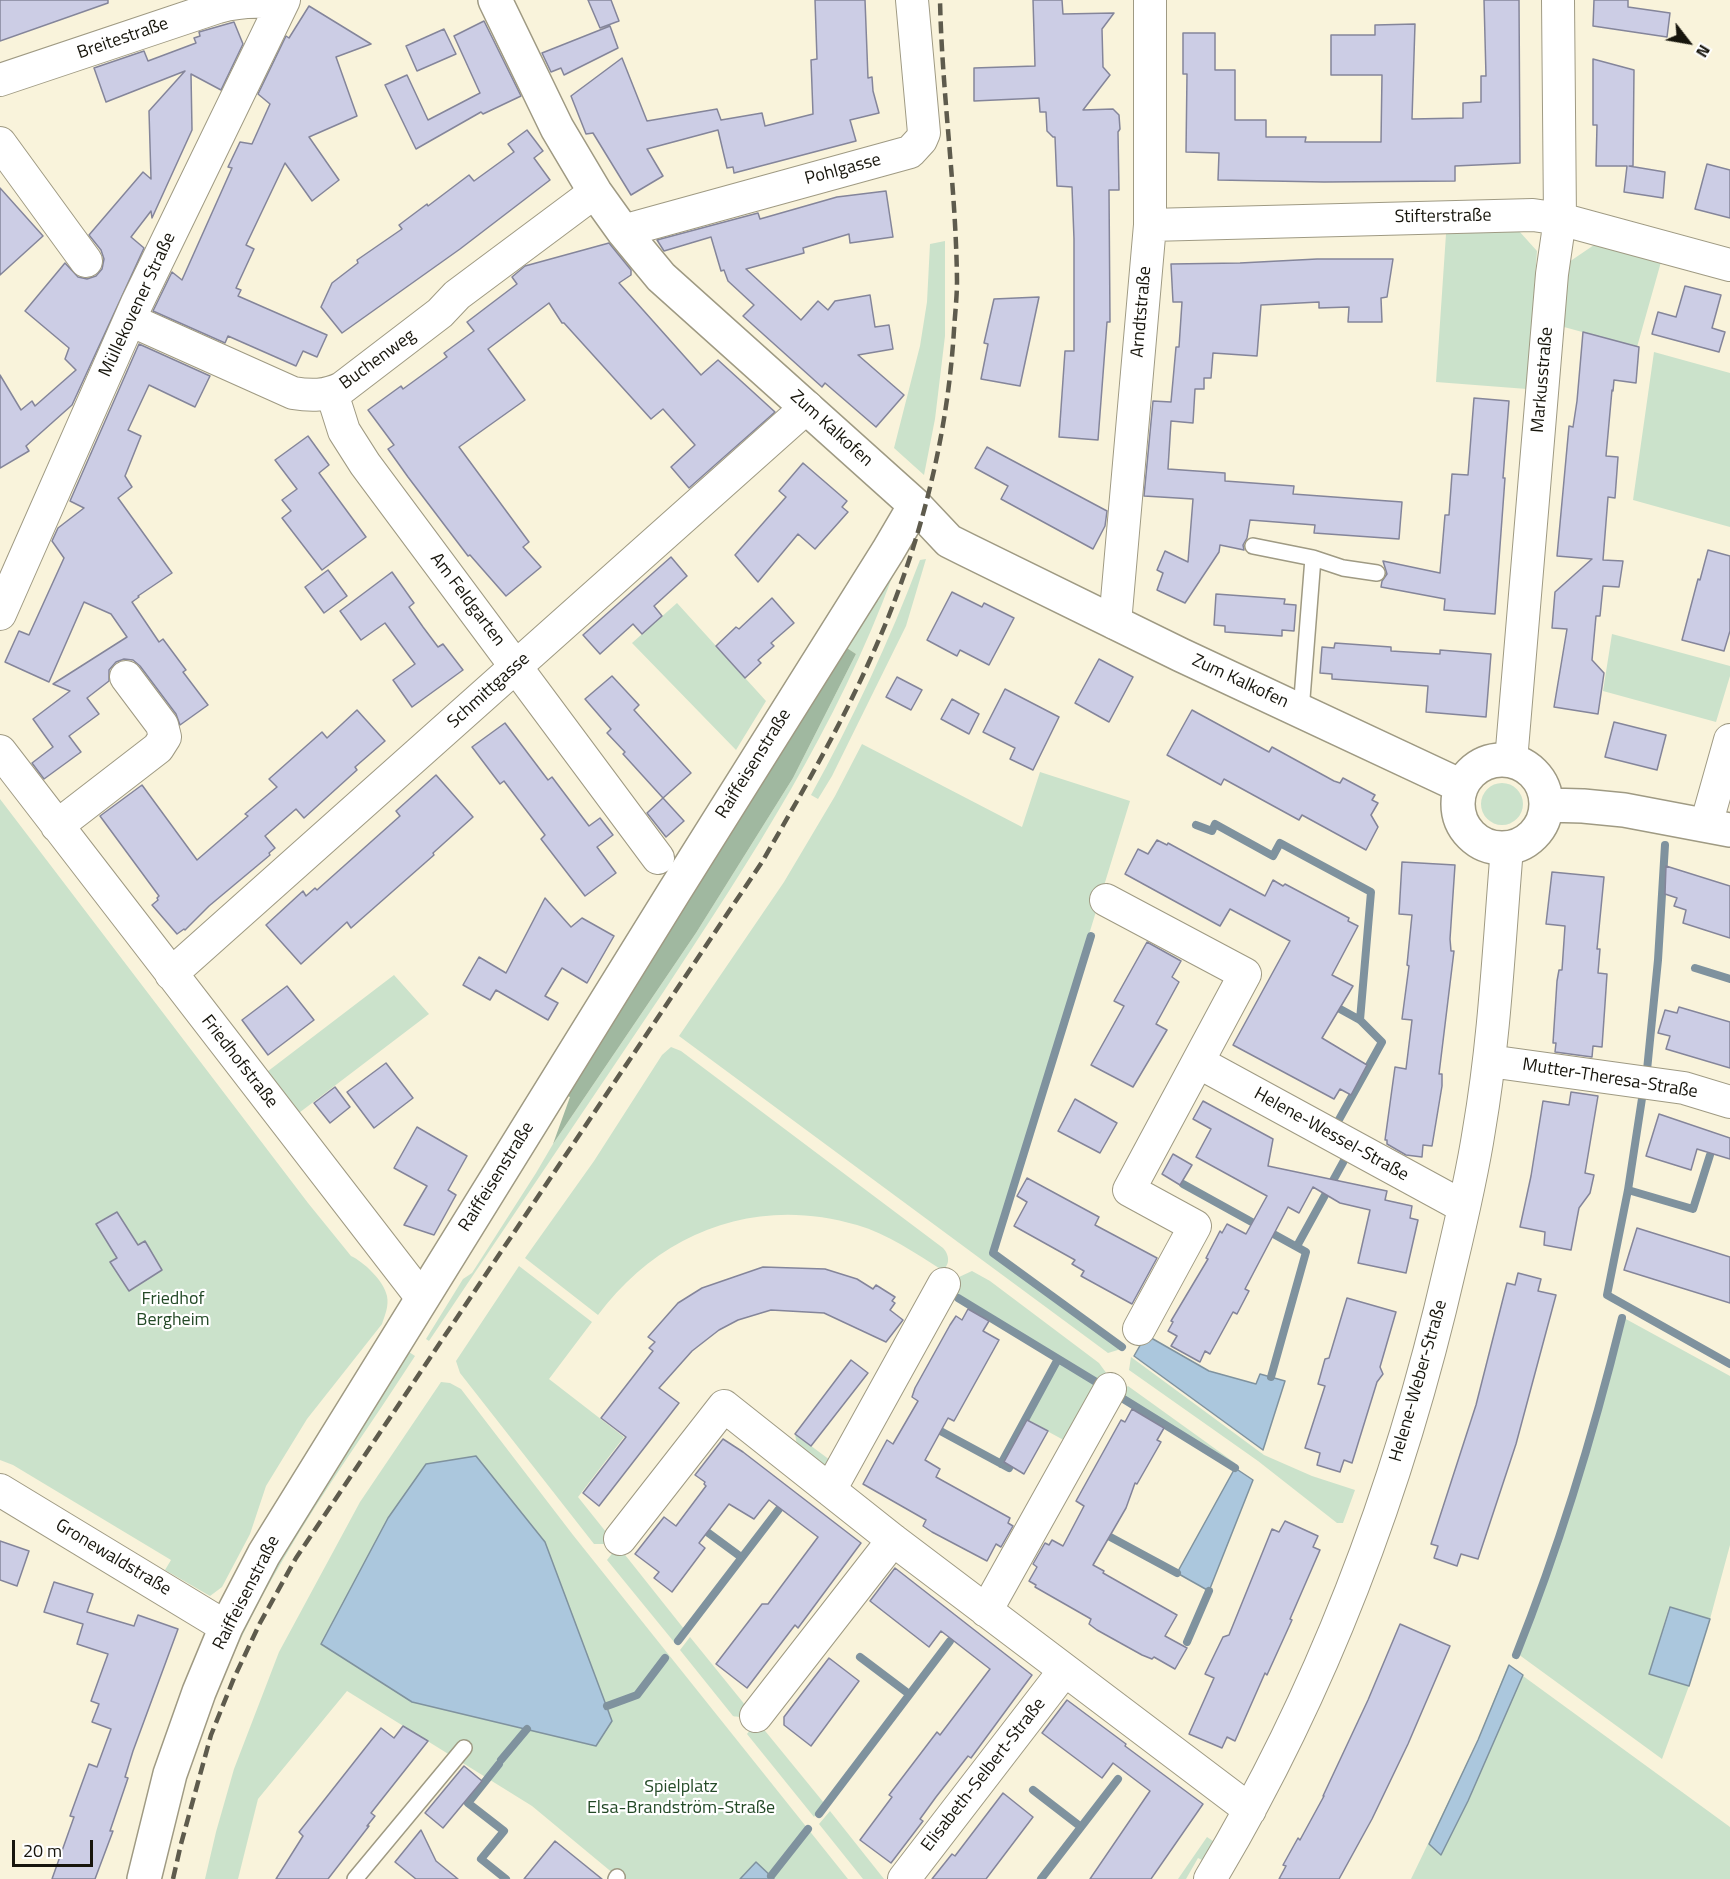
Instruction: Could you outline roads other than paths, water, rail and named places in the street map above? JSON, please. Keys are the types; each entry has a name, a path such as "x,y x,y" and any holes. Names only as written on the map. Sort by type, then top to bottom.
{"street":[{"name":"Breitestraße","path":"0,80 236,2 252,0 283,2"},
{"name":"Zum Kalkofen","path":"495,0 557,128 595,192 623,231 661,277 915,505 950,541 1115,623 1461,786"},
{"name":"Pohlgasse","path":"623,231 910,152 924,133 912,0"},
{"name":"Arndtstraße","path":"1115,623 1150,225 1150,0"},
{"name":"Markusstraße","path":"1511,760 1552,274 1560,219 1558,0"},
{"name":"Müllekovener Straße","path":"0,614 130,320 283,2"},
{"path":"0,143 86,261"},
{"name":"Buchenweg","path":"130,320 293,393 310,396 332,393 342,388 440,313 457,295 595,192"},
{"name":"Stifterstraße","path":"1150,225 1533,215 1560,219 1730,265"},
{"name":"Am Feldgarten","path":"332,393 344,431 365,464 658,858"},
{"name":"Schmittgasse","path":"171,974 807,407"},
{"name":"Raiffeisenstraße","path":"144,1879 170,1774 200,1692 226,1627 287,1516 915,505"},
{"path":"57,826 158,748 165,737 162,725 126,677"},
{"path":"1546,805 1624,810 1718,828 1730,740"},
{"name":"Friedhofstraße","path":"0,751 422,1298"},
{"path":"1497,760 1511,760 1526,766 1537,777 1544,791 1546,805 1542,821 1534,834 1522,843 1507,848 1492,847 1477,841 1466,830 1460,816 1458,801 1461,786 1470,773 1482,764 1497,760"},
{"name":"Helene-Weber-Straße","path":"1216,1877 1280,1752 1312,1683 1366,1552 1419,1394 1464,1207 1479,1130 1489,1061 1507,848"},
{"path":"1106,900 1245,975 1129,1190 1195,1226 1139,1329"},
{"name":"Mutter-Theresa-Straße","path":"1489,1061 1684,1088 1730,1102"},
{"name":"Helene-Wessel-Straße","path":"1198,1062 1464,1207"},
{"path":"830,1490 944,1284"},
{"path":"987,1611 1110,1389"},
{"path":"620,1539 724,1406 893,1540 1250,1810"},
{"name":"Gronewaldstraße","path":"0,1490 226,1627"},
{"path":"756,1716 893,1540"},
{"name":"Elisabeth-Selbert-Straße","path":"904,1879 1065,1671"}],"lane":[{"path":"1253,546 1314,558 1343,568 1377,573"},
{"name":"Zum Kalkofen","path":"1301,711 1314,558"},
{"path":"355,1879 464,1748"}],"water":[{"path":"1146,1335 1209,1371 1256,1384 1260,1374 1285,1381 1263,1450 1134,1356"},
{"path":"476,1456 545,1542 612,1721 596,1746 412,1702 321,1644 388,1518 426,1464"},
{"path":"1235,1468 1253,1480 1209,1591 1177,1573"},
{"path":"1670,1607 1710,1619 1689,1686 1649,1674"},
{"path":"1509,1665 1523,1675 1468,1801 1441,1855 1429,1844 1478,1740"},
{"path":"756,1862 774,1879 740,1879"}],"waterway":[{"path":"1196,825 1212,831 1215,824 1273,856 1280,843 1371,892 1360,1020"},
{"path":"1647,1070 1658,960 1665,845"},
{"path":"1091,936 993,1253 1122,1347"},
{"path":"1695,968 1730,979"},
{"path":"1331,1004 1360,1020 1382,1042 1336,1125"},
{"path":"1643,1092 1628,1190 1607,1295 1730,1364"},
{"path":"1628,1190 1693,1209 1710,1155"},
{"path":"1297,1246 1346,1157"},
{"path":"1183,1184 1306,1252 1271,1377"},
{"path":"958,1298 1101,1385"},
{"path":"1516,1655 1575,1488 1622,1318"},
{"path":"1001,1464 1058,1359"},
{"path":"1117,1395 1235,1468"},
{"path":"933,1427 1009,1468"},
{"path":"678,1641 779,1509"},
{"path":"699,1526 741,1557"},
{"path":"1101,1532 1177,1573"},
{"path":"1187,1642 1209,1591"},
{"path":"819,1814 950,1641"},
{"path":"860,1657 909,1694"},
{"path":"607,1706 637,1695 665,1658"},
{"path":"501,1760 527,1729"},
{"path":"499,1764 468,1803 504,1831 481,1859 506,1879"},
{"path":"1041,1879 1118,1779"},
{"path":"1033,1790 1081,1827"},
{"path":"771,1876 808,1829"}],"railway":[{"path":"173,1879 211,1735 260,1623 296,1558 762,862 832,738 886,622 915,541 937,458 945,416 957,293 940,0"}],"park label":[{"name":"Friedhof Bergheim","path":"173,1310"},
{"name":"Spielplatz Elsa-Brandström-Straße","path":"681,1798"}]}
